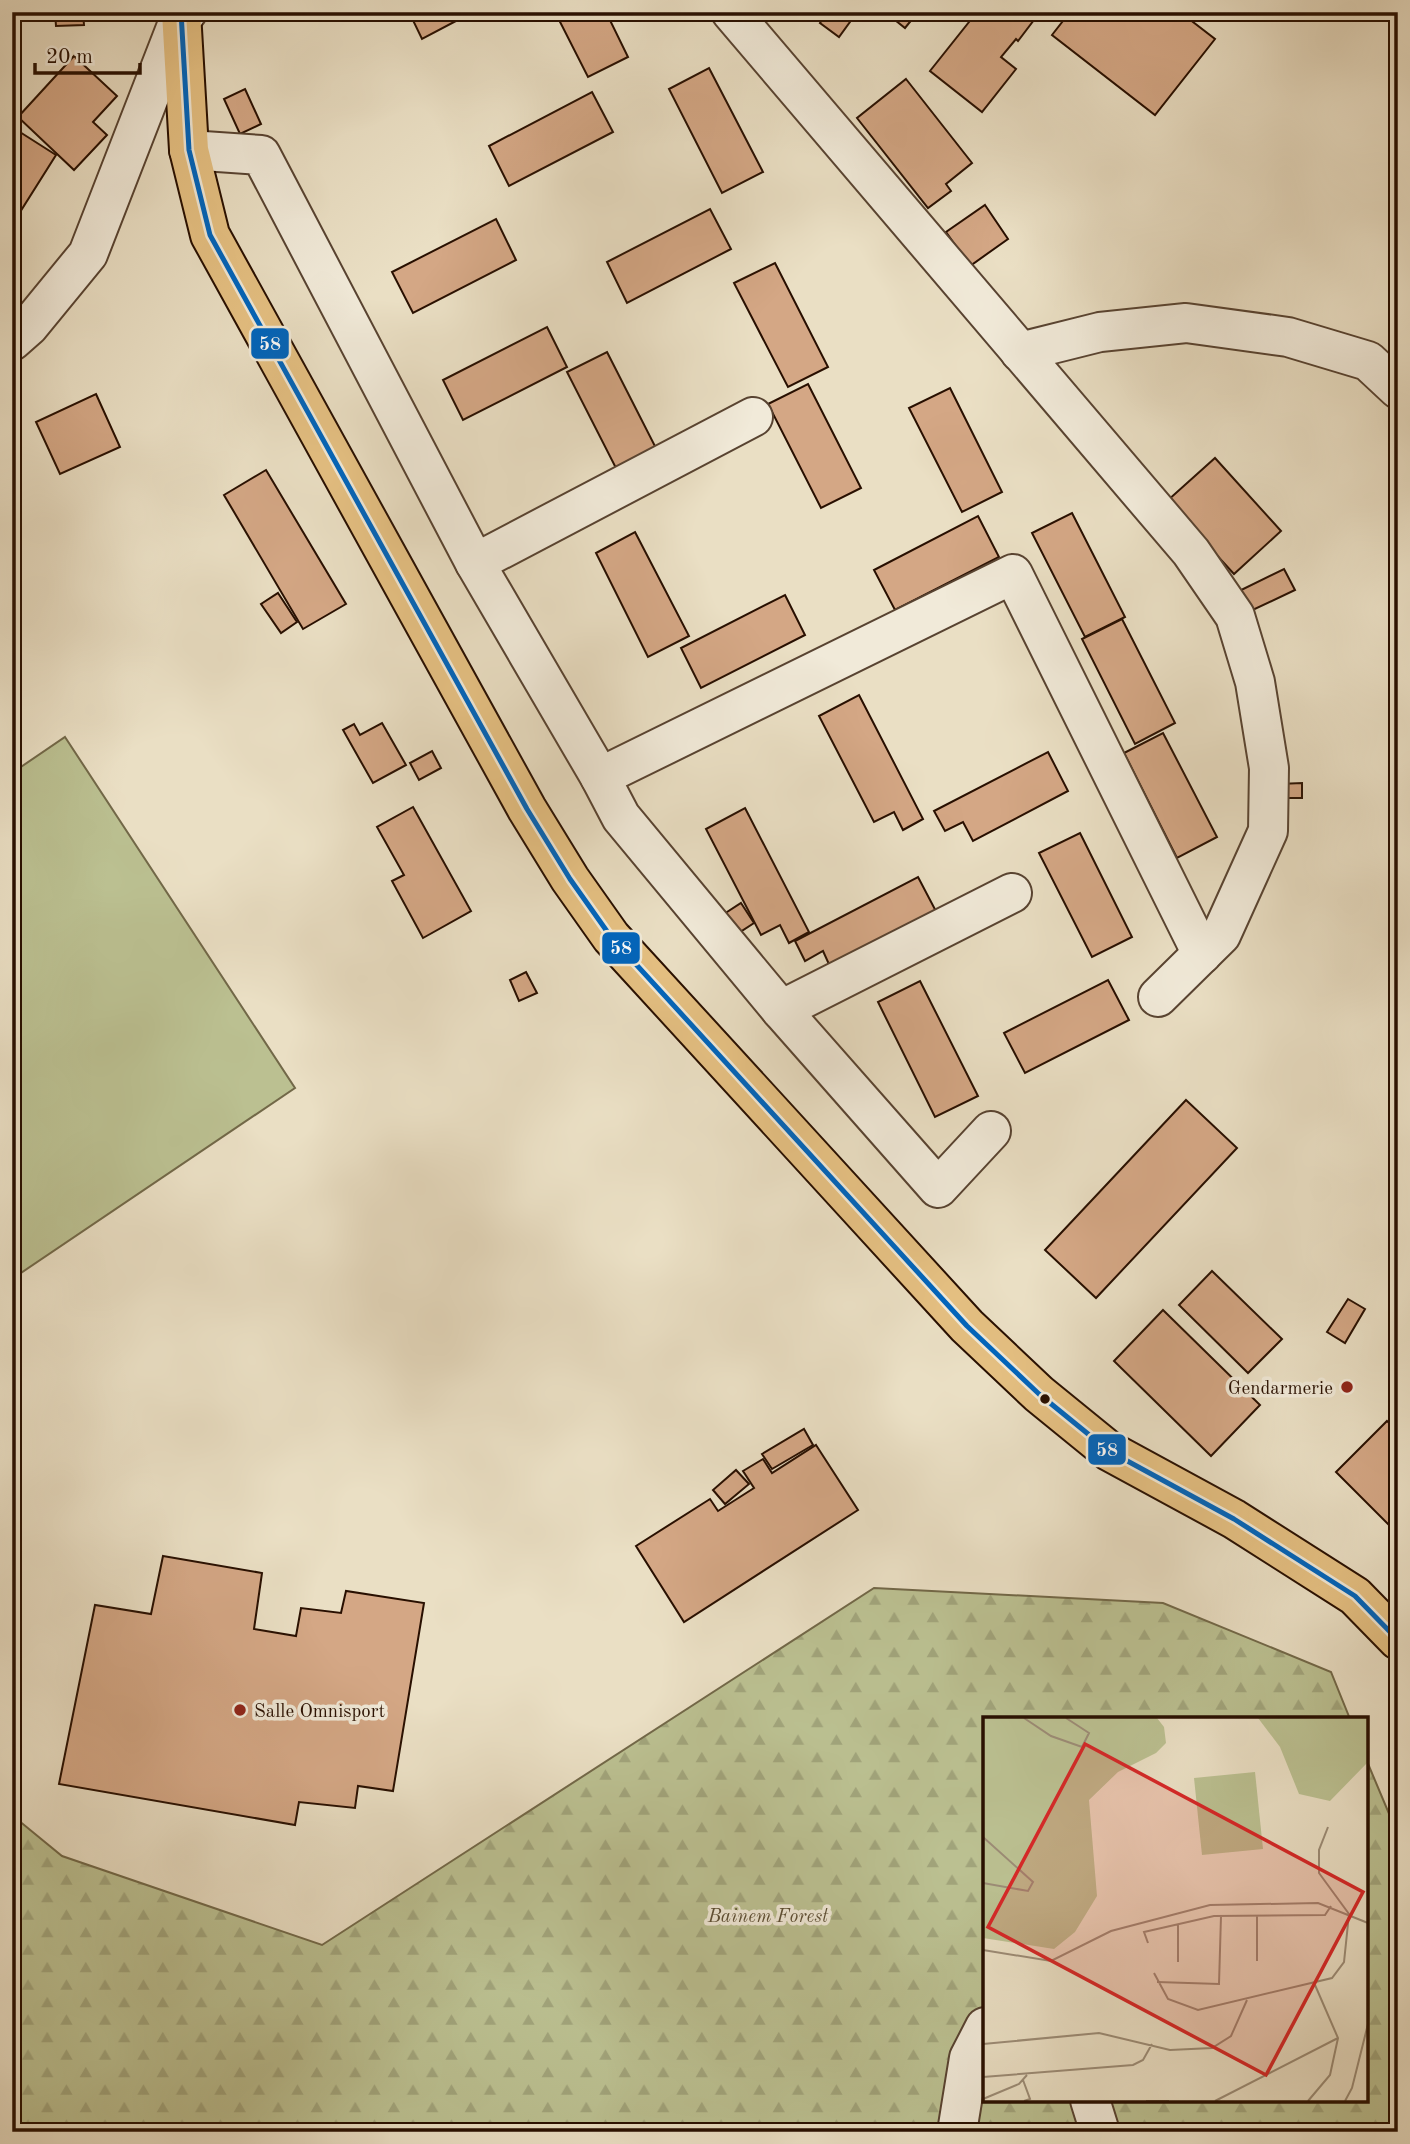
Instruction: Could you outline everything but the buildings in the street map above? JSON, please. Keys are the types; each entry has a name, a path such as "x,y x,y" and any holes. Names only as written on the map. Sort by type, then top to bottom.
{"main road":[{"path":"183,13 189,150 209,235 527,809 570,880 611,937 967,1326 1039,1394 1109,1451 1234,1519 1355,1596 1398,1640"}],"street":[{"path":"732,12 1191,552 1235,616 1255,682 1269,768 1268,831 1221,935 1158,997"},
{"path":"12,341 29,327 88,254 183,13"},
{"path":"189,150 261,155 475,563 621,817 781,1010 937,1188 991,1131"},
{"path":"1020,352 1100,332 1186,323 1289,337 1368,361 1398,389"},
{"path":"475,563 753,417"},
{"path":"600,777 1013,574 1202,954"},
{"path":"781,1010 1012,893"},
{"path":"957,2132 969,2058 983,2031"},
{"path":"1091,2102 1100,2132"}],"green space":[{"path":"65,737 295,1088 12,1279 12,773"},
{"name":"Bainem Forest","path":"874,1588 1163,1603 1331,1672 1349,1717 983,1717 983,2102 1368,2102 1368,1764 1398,1835 1398,2132 12,2132 12,1815 62,1856 322,1945"}],"transit line":[{"name":"58","path":"181,12 189,150 210,235 527,809 570,879 611,937 967,1326 1039,1394 1109,1451 1234,1519 1355,1596 1398,1640"}],"place":[{"name":"Gendarmerie","path":"1347,1387"},
{"name":"Salle Omnisport","path":"240,1710"}]}
